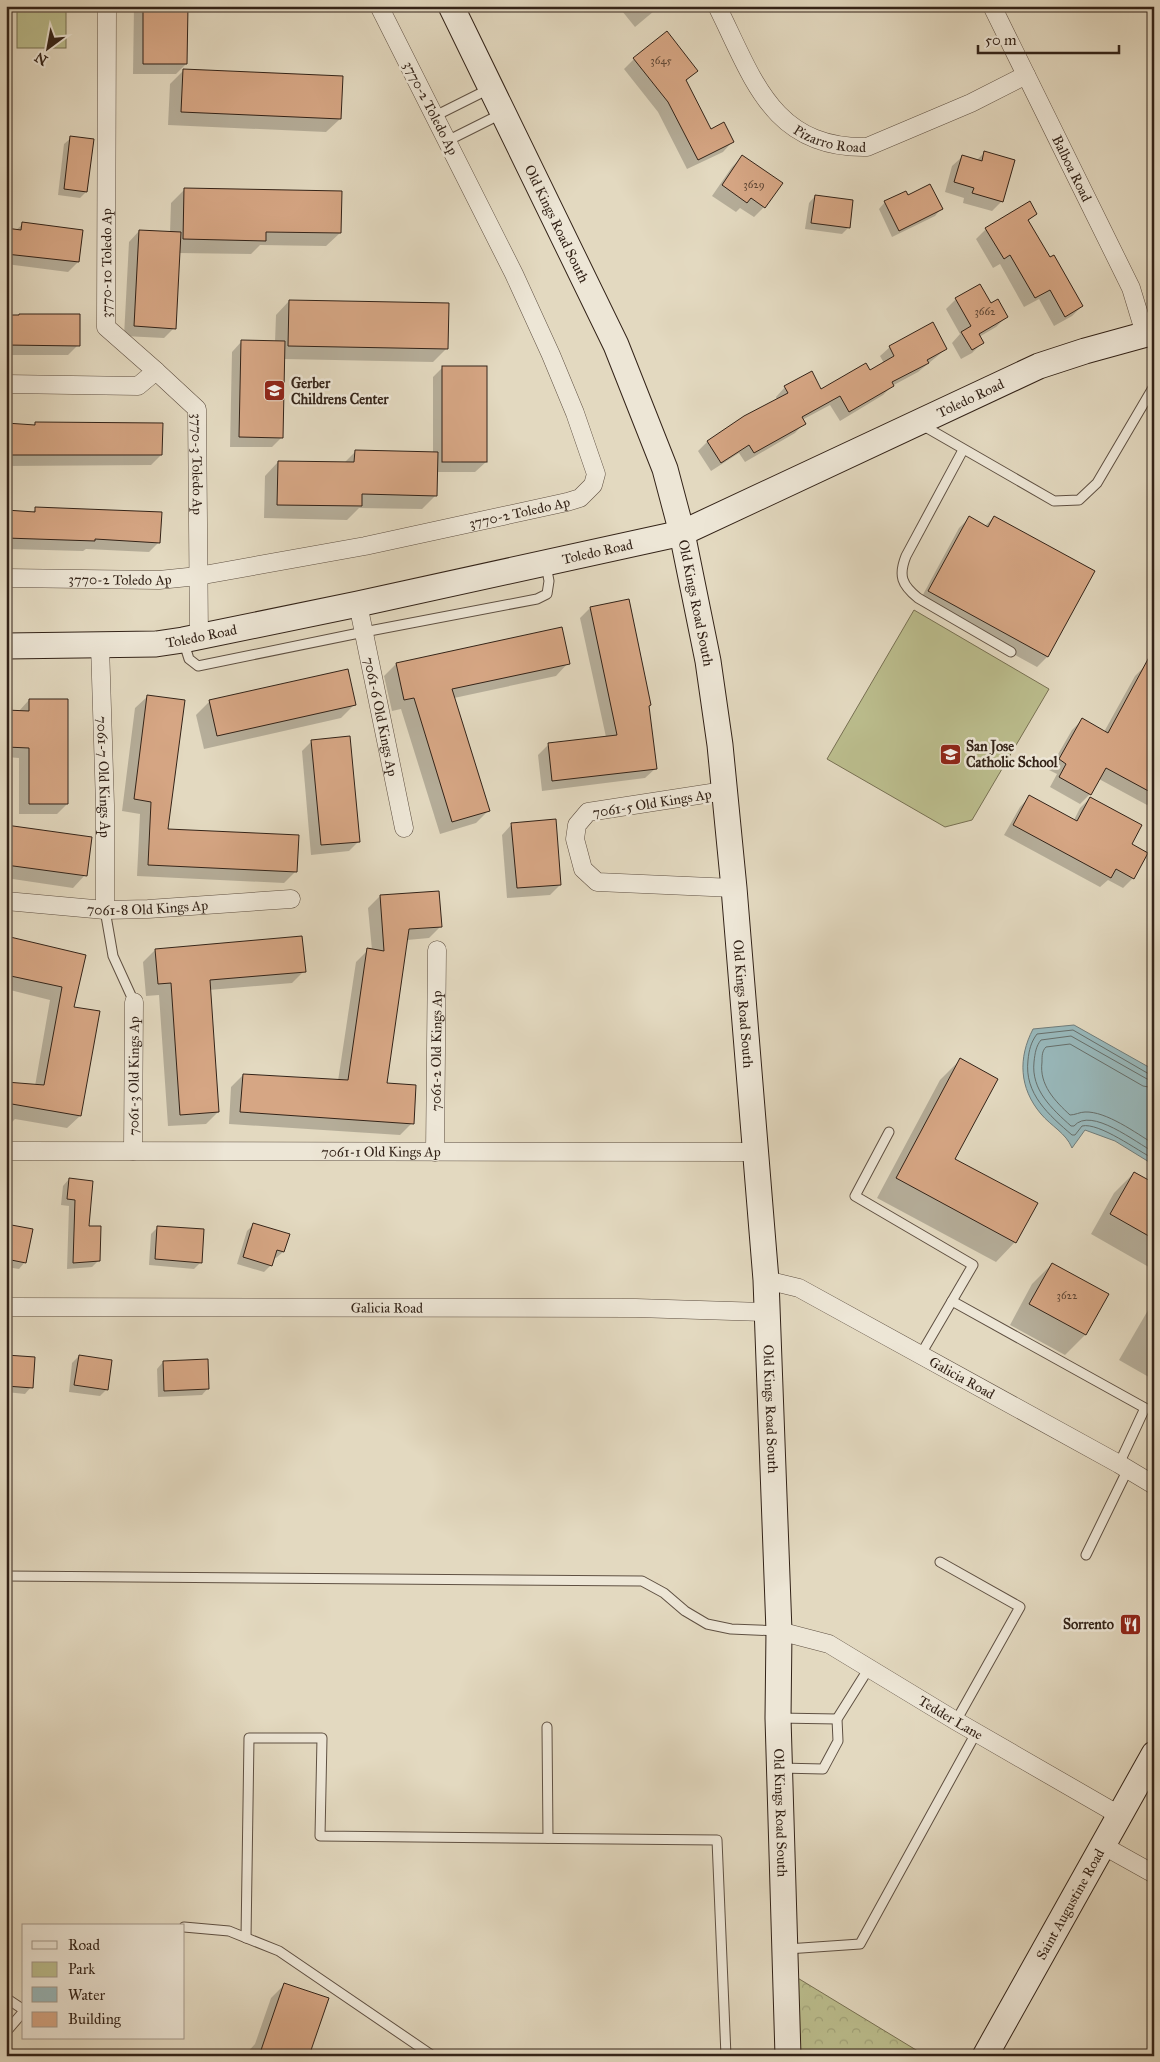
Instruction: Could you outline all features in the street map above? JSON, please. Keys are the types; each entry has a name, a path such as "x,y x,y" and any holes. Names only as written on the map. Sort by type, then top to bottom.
{"street":[{"name":"3770-10 Toledo Ap","path":"107,6 106,327 156,372"},
{"name":"3770-2 Toledo Ap","path":"6,578 159,580 198,576 365,546 568,502 580,498 594,485 596,474 575,413 551,355 514,274 379,6"},
{"name":"Old Kings Road South","path":"451,6 616,345 665,469 682,533 708,661 734,888 766,1280 779,1631 778,1718 788,2056"},
{"name":"Pizarro Road","path":"717,6 759,91 770,107 783,120 806,135 829,144 848,147 867,146 971,103 1026,75"},
{"name":"Balboa Road","path":"992,6 1131,288 1150,333"},
{"name":"Toledo Road","path":"6,646 156,644 191,639 546,564 682,533 1039,366 1150,333"},
{"path":"6,384 138,386 156,372"},
{"name":"3770-3 Toledo Ap","path":"156,372 197,409 198,576 191,639"},
{"name":"7061-6 Old Kings Ap","path":"358,604 404,828"},
{"name":"7061-7 Old Kings Ap","path":"100,645 105,805 105,910"},
{"name":"7061-5 Old Kings Ap","path":"724,791 588,812 577,825 575,839 583,869 597,882 734,888"},
{"name":"7061-8 Old Kings Ap","path":"6,901 105,910 148,909 291,899"},
{"name":"7061-2 Old Kings Ap","path":"435,1152 437,950"},
{"name":"7061-3 Old Kings Ap","path":"133,1151 134,1002"},
{"name":"7061-1 Old Kings Ap","path":"6,1151 756,1152"},
{"name":"Galicia Road","path":"766,1280 799,1288 1124,1466 1154,1485"},
{"name":"Galicia Road","path":"6,1307 636,1308 767,1312"},
{"name":"Tedder Lane","path":"779,1631 829,1644 976,1733 1119,1815"},
{"name":"Saint Augustine Road","path":"985,2056 1154,1754"},
{"path":"1102,1845 1154,1874"}],"lane":[{"path":"435,116 491,88"},
{"path":"447,141 503,113"},
{"path":"920,423 963,450 1054,501 1079,500 1097,483 1154,386"},
{"path":"963,450 906,556 901,568 902,580 907,589 918,598 1011,652"},
{"path":"191,639 189,659 198,666 537,599 547,594 549,581 546,564"},
{"path":"105,910 113,956 134,1002"},
{"path":"889,1132 855,1196 973,1265 921,1354"},
{"path":"952,1301 1150,1406 1086,1555"},
{"path":"940,1562 1020,1608 956,1721"},
{"path":"6,1576 642,1581 664,1593 685,1611 707,1624 731,1629 779,1631"},
{"path":"780,1768 823,1769 838,1741 837,1719 869,1668"},
{"path":"778,1718 837,1719"},
{"path":"547,1727 548,1838"},
{"path":"784,1950 860,1944 976,1733"},
{"path":"246,1938 249,1738 322,1738 320,1836 717,1840 726,2056"},
{"path":"185,1927 229,1932 279,1951 433,2056"},
{"path":"6,1998 22,2009"},
{"path":"6,2032 22,2012"}],"green space":[{"path":"17,6 66,6 66,48 17,48"},
{"path":"914,610 1049,689 972,820 945,827 827,759"},
{"path":"796,1977 926,2056 801,2056"}],"water":[{"path":"1074,1025 1154,1070 1154,1165 1115,1141 1085,1130 1072,1148 1066,1138 1041,1114 1028,1094 1023,1073 1023,1062 1028,1040 1033,1029"}],"building":[{"path":"143,6 188,6 187,64 143,64"},
{"path":"667,31 698,71 686,80 711,129 724,122 734,142 698,160 668,102 633,58"},
{"path":"183,69 343,76 341,119 181,112"},
{"path":"70,136 94,139 87,192 64,189"},
{"path":"984,151 1015,160 1003,202 972,193 974,188 954,182 962,155 982,161"},
{"path":"742,155 783,183 765,208 751,198 747,203 722,185"},
{"path":"930,184 943,209 899,231 884,201 906,191 908,195"},
{"path":"184,188 342,191 341,233 266,232 266,241 183,239"},
{"path":"815,195 853,200 850,228 811,223"},
{"path":"1030,201 1037,214 1028,220 1050,257 1054,255 1083,306 1065,317 1050,290 1035,298 1010,255 1004,259 985,228"},
{"path":"22,222 83,230 79,262 6,254 6,228 21,230"},
{"path":"139,230 181,232 176,329 134,326"},
{"path":"980,284 991,303 998,299 1008,317 979,334 984,343 972,350 961,332 971,326 955,298"},
{"path":"289,300 449,303 448,349 288,346"},
{"path":"80,314 80,346 6,345 6,315"},
{"path":"933,322 947,349 927,360 929,363 892,382 894,386 849,412 840,396 802,417 806,424 754,453 749,445 721,463 707,441 744,416 788,393 784,386 812,371 821,389 866,363 870,370 894,356 889,346"},
{"path":"241,340 285,341 283,438 239,437"},
{"path":"442,366 487,366 487,462 442,462"},
{"path":"35,422 163,423 162,455 6,455 6,423 35,425"},
{"path":"355,450 438,452 437,496 362,494 362,506 277,505 278,461 354,462"},
{"path":"35,507 162,512 160,543 95,539 95,541 6,538 6,510 35,512"},
{"path":"969,516 988,527 994,516 1095,571 1048,657 928,591"},
{"path":"629,599 651,705 649,706 657,769 552,781 548,743 617,735 590,607"},
{"path":"562,627 570,664 452,689 490,811 452,822 414,698 404,700 396,663"},
{"path":"1154,648 1154,794 1106,768 1091,795 1059,777 1066,764 1059,759 1082,718 1108,733"},
{"path":"348,669 356,705 217,736 209,700"},
{"path":"147,695 185,700 168,829 299,835 297,872 148,865 151,802 134,799"},
{"path":"29,699 68,699 68,804 29,804 29,748 6,747 6,710 29,711"},
{"path":"350,736 360,842 321,845 311,740"},
{"path":"1029,795 1077,821 1090,797 1142,825 1132,844 1148,853 1134,879 1116,869 1111,878 1013,825"},
{"path":"556,819 561,885 517,888 511,823"},
{"path":"6,825 92,837 87,876 6,865"},
{"path":"439,891 442,927 409,929 387,1083 416,1085 414,1124 240,1112 243,1074 348,1080 367,948 384,951 380,895"},
{"path":"6,936 86,955 74,1007 100,1011 81,1116 6,1103 6,1082 44,1085 62,987 6,975"},
{"path":"302,936 306,972 210,980 219,1112 180,1115 171,983 158,984 155,949"},
{"path":"960,1058 998,1079 955,1159 1038,1203 1016,1243 896,1178"},
{"path":"1134,1172 1154,1183 1154,1239 1110,1214"},
{"path":"69,1178 93,1181 89,1226 101,1226 100,1261 73,1263 75,1200 67,1199"},
{"path":"253,1223 290,1234 284,1252 277,1250 272,1266 243,1257"},
{"path":"6,1224 33,1229 26,1263 6,1259"},
{"path":"157,1226 204,1229 202,1263 155,1259"},
{"path":"1052,1263 1109,1294 1086,1335 1029,1304"},
{"path":"6,1355 35,1357 33,1388 6,1386"},
{"path":"79,1355 112,1360 108,1390 74,1385"},
{"path":"208,1359 209,1389 164,1391 163,1361"},
{"path":"284,1983 329,1998 309,2056 259,2056"}],"place":[{"name":"Gerber Childrens Center","path":"275,391"},
{"name":"San Jose Catholic School","path":"950,754"},
{"name":"Sorrento","path":"1130,1624"}]}
